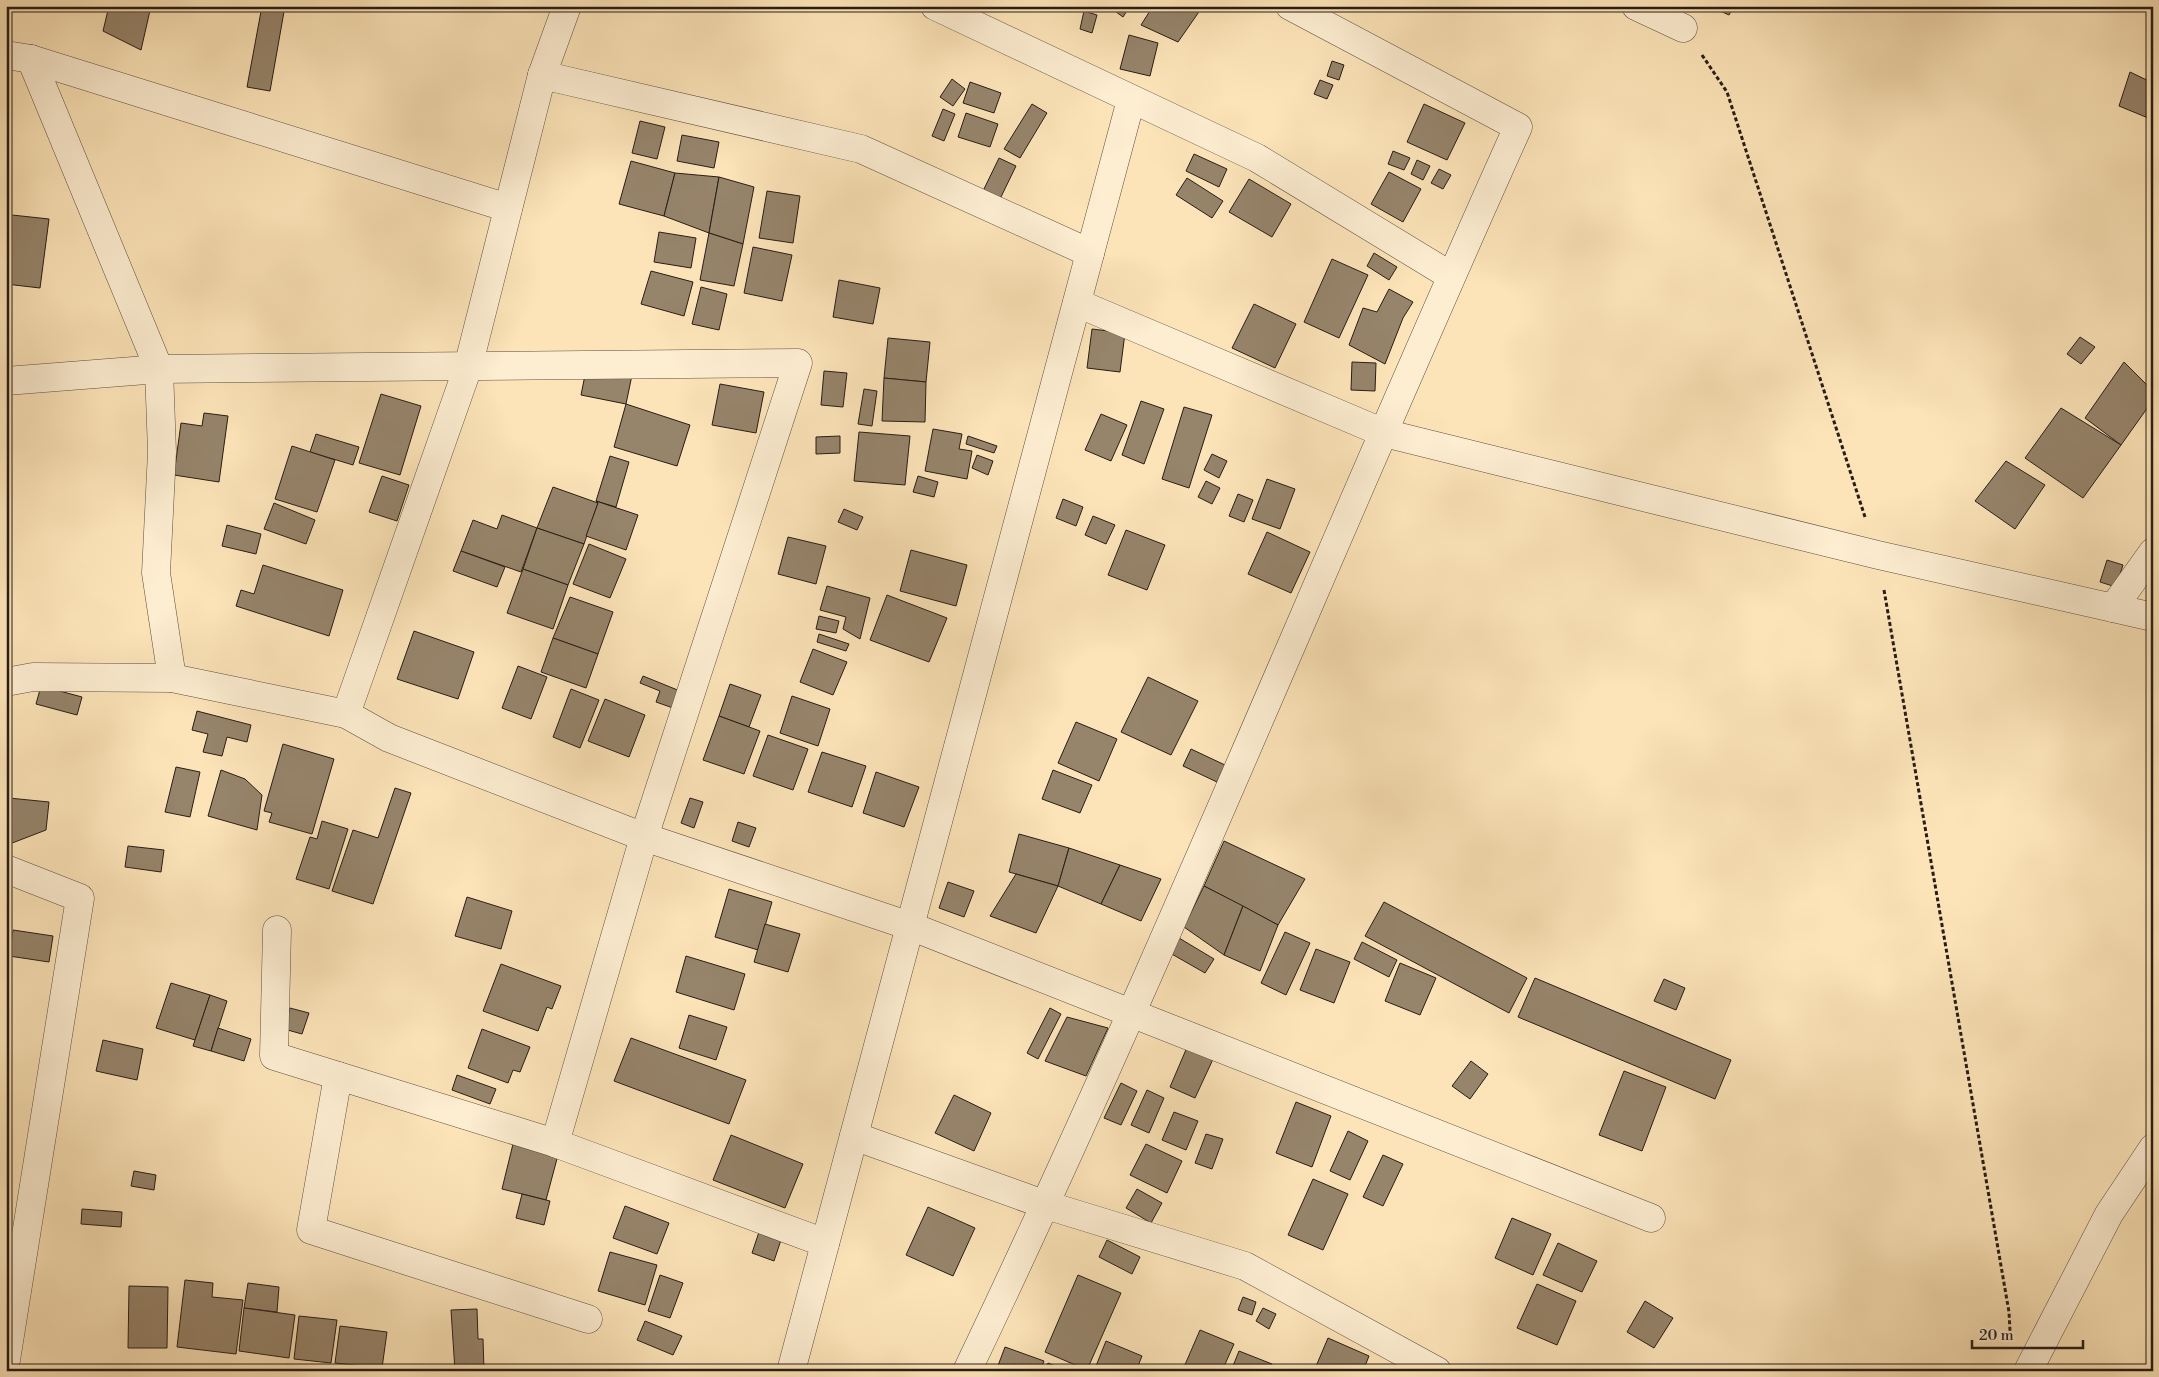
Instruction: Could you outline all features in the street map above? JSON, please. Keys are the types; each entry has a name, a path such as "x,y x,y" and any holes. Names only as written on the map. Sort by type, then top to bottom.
{"street":[{"path":"346,714 468,366 542,75 567,6"},
{"path":"935,6 1257,158 1451,276"},
{"path":"967,1371 1046,1205 1133,1013 1451,276 1518,126 1290,6"},
{"path":"1636,6 1683,28"},
{"path":"19,57 508,208"},
{"path":"19,57 159,369 162,452 156,573 172,678"},
{"path":"542,75 860,149 1090,253"},
{"path":"791,1371 1131,100"},
{"path":"1077,303 1384,433 1878,555 2153,617"},
{"path":"6,381 159,369 798,363 644,837 555,1143"},
{"path":"2114,608 2153,552"},
{"path":"6,682 33,677 172,678 346,714 389,738 644,837 910,926 1651,1218"},
{"path":"6,869 80,898 6,1360"},
{"path":"277,930 274,1056 555,1143 825,1243"},
{"path":"338,1076 311,1230 588,1319"},
{"path":"854,1136 1046,1205 1245,1266 1437,1371"},
{"path":"2028,1371 2109,1214 2153,1148"}],"path":[{"path":"1683,28 1727,92 1878,555 2007,1302 2010,1332"}],"building":[{"path":"109,6 151,6 141,50 103,31"},
{"path":"262,6 285,6 270,91 247,87"},
{"path":"1108,6 1130,6 1123,17"},
{"path":"1153,6 1203,6 1178,42 1141,25"},
{"path":"1709,6 1734,6 1729,15"},
{"path":"1084,11 1097,15 1092,33 1080,29"},
{"path":"1129,35 1158,43 1150,76 1120,69"},
{"path":"1332,61 1344,65 1339,80 1327,76"},
{"path":"2130,72 2153,83 2153,120 2119,106"},
{"path":"952,79 965,89 953,106 940,97"},
{"path":"1320,80 1333,85 1327,99 1314,94"},
{"path":"970,82 1001,93 994,113 963,103"},
{"path":"1032,104 1047,113 1020,158 1004,149"},
{"path":"1424,104 1465,123 1447,160 1407,142"},
{"path":"943,109 955,114 944,141 932,136"},
{"path":"966,113 998,124 990,147 958,137"},
{"path":"640,121 665,127 657,159 632,153"},
{"path":"682,135 719,142 714,168 677,161"},
{"path":"1393,151 1410,158 1404,170 1388,164"},
{"path":"1194,154 1227,169 1219,187 1186,171"},
{"path":"999,158 1016,166 1000,199 983,191"},
{"path":"1417,160 1430,166 1423,180 1411,174"},
{"path":"631,161 675,173 664,216 619,204"},
{"path":"1439,169 1451,175 1443,189 1431,183"},
{"path":"1389,172 1421,189 1403,222 1371,204"},
{"path":"675,173 719,177 709,233 664,216"},
{"path":"719,177 754,187 743,244 709,233"},
{"path":"1187,178 1223,201 1212,218 1176,195"},
{"path":"1249,179 1291,204 1272,237 1229,212"},
{"path":"767,191 800,196 793,243 759,238"},
{"path":"12,215 49,219 40,288 6,284 6,265"},
{"path":"659,232 696,238 691,268 654,262"},
{"path":"709,233 743,244 734,286 700,280"},
{"path":"753,247 792,255 782,301 744,293"},
{"path":"1374,253 1397,267 1389,280 1367,266"},
{"path":"1332,259 1368,275 1339,338 1304,322"},
{"path":"651,271 693,282 684,316 641,304"},
{"path":"839,280 880,288 873,324 833,317"},
{"path":"701,287 727,294 719,330 692,324"},
{"path":"1389,289 1413,302 1403,318 1385,364 1349,345 1363,308 1377,312"},
{"path":"1254,304 1296,324 1275,368 1232,348"},
{"path":"1092,329 1125,333 1120,372 1087,368"},
{"path":"2080,337 2095,347 2081,364 2067,354"},
{"path":"888,338 930,342 926,382 884,378"},
{"path":"1352,362 1376,363 1375,391 1351,390"},
{"path":"2124,362 2153,391 2153,400 2121,445 2085,418"},
{"path":"587,365 632,375 626,404 581,395"},
{"path":"824,371 847,373 843,407 821,405"},
{"path":"884,378 926,382 925,422 882,421"},
{"path":"720,384 764,392 756,433 712,425"},
{"path":"864,389 877,391 872,426 858,424"},
{"path":"381,394 421,406 400,475 359,463"},
{"path":"1141,401 1164,409 1144,464 1122,455"},
{"path":"626,404 690,425 677,466 614,447"},
{"path":"1184,407 1212,415 1189,488 1162,479"},
{"path":"2061,408 2121,445 2083,498 2025,458"},
{"path":"204,413 228,416 219,482 174,475 181,423 202,426"},
{"path":"1101,414 1127,425 1111,461 1085,450"},
{"path":"933,429 962,434 959,449 972,451 967,479 925,471"},
{"path":"859,432 910,436 905,485 854,481"},
{"path":"316,434 359,447 353,465 310,452"},
{"path":"840,436 840,453 816,454 816,437"},
{"path":"968,436 997,446 994,453 966,444"},
{"path":"292,446 335,460 317,512 275,499"},
{"path":"1212,454 1227,461 1219,478 1204,470"},
{"path":"977,455 993,461 988,475 972,468"},
{"path":"610,456 629,462 616,507 596,501"},
{"path":"2006,461 2045,485 2015,529 1975,501"},
{"path":"382,476 409,485 397,521 369,512"},
{"path":"918,476 938,482 934,497 913,492"},
{"path":"1267,479 1295,489 1280,529 1252,519"},
{"path":"1206,481 1220,488 1212,504 1198,497"},
{"path":"553,487 598,503 584,544 537,528"},
{"path":"1238,494 1253,500 1244,522 1229,516"},
{"path":"1063,499 1083,507 1076,526 1056,518"},
{"path":"596,501 638,515 626,550 586,536 598,503"},
{"path":"274,503 315,520 306,544 264,529"},
{"path":"844,509 863,517 857,530 838,522"},
{"path":"502,515 537,528 521,572 461,551 473,520 497,529"},
{"path":"1093,516 1115,525 1106,544 1085,535"},
{"path":"227,525 261,534 256,554 222,546"},
{"path":"537,528 584,544 568,585 523,569"},
{"path":"1126,530 1165,545 1147,590 1108,575"},
{"path":"1267,532 1310,552 1291,593 1248,574"},
{"path":"788,537 826,546 816,584 778,574"},
{"path":"589,544 626,559 610,598 573,584"},
{"path":"911,550 967,565 956,606 900,591"},
{"path":"461,551 505,567 497,587 453,571"},
{"path":"2107,560 2123,565 2116,587 2100,582"},
{"path":"263,565 343,590 329,636 236,606 241,590 254,594"},
{"path":"523,569 568,585 553,629 507,613"},
{"path":"827,586 870,598 860,639 843,629 846,617 820,610"},
{"path":"887,595 947,618 929,662 870,640"},
{"path":"570,597 613,612 598,654 553,638"},
{"path":"819,616 839,621 836,633 816,629"},
{"path":"414,631 474,652 458,699 397,679"},
{"path":"819,634 849,644 846,651 817,642"},
{"path":"553,638 598,654 586,688 541,672"},
{"path":"813,649 847,662 833,695 800,682"},
{"path":"518,666 547,677 531,719 502,708"},
{"path":"643,676 680,691 673,708 656,702 660,691 640,683"},
{"path":"1148,677 1198,701 1171,755 1121,732"},
{"path":"730,684 761,695 749,727 719,716"},
{"path":"41,686 82,697 77,715 36,704"},
{"path":"571,689 599,700 580,748 553,737"},
{"path":"792,696 830,709 818,746 780,733"},
{"path":"605,699 645,715 629,757 588,741"},
{"path":"197,711 251,725 247,742 227,737 222,756 203,752 208,734 192,730"},
{"path":"719,716 760,731 744,774 703,760"},
{"path":"1076,722 1117,739 1099,781 1058,763"},
{"path":"768,735 808,749 793,790 753,776"},
{"path":"283,744 334,759 312,834 269,822 272,813 264,811"},
{"path":"1191,749 1225,765 1217,782 1183,766"},
{"path":"822,752 866,766 852,807 808,792"},
{"path":"176,767 200,772 190,817 165,812"},
{"path":"221,770 245,779 262,795 257,830 208,816"},
{"path":"1053,770 1092,785 1080,813 1042,799"},
{"path":"876,772 919,787 904,827 863,813"},
{"path":"395,788 411,793 373,904 332,891 353,830 378,838"},
{"path":"9,798 49,802 46,830 7,845"},
{"path":"690,798 703,802 694,828 681,823"},
{"path":"322,821 348,829 329,889 296,879 310,837 317,839"},
{"path":"738,822 756,828 749,847 732,841"},
{"path":"1019,834 1069,848 1058,886 1009,872"},
{"path":"1224,841 1305,879 1278,925 1204,886"},
{"path":"128,846 164,850 161,872 125,867"},
{"path":"1069,848 1120,865 1101,904 1058,886"},
{"path":"1120,865 1161,879 1141,921 1101,904"},
{"path":"1016,874 1058,886 1036,933 990,916"},
{"path":"948,882 974,891 964,917 939,908"},
{"path":"1204,886 1243,906 1224,955 1184,927"},
{"path":"729,889 772,902 758,950 715,937"},
{"path":"467,897 512,911 501,949 455,936"},
{"path":"1384,902 1527,978 1509,1013 1365,936"},
{"path":"1243,906 1278,925 1260,971 1224,955"},
{"path":"765,924 800,934 788,972 754,962"},
{"path":"13,930 53,936 49,962 9,956"},
{"path":"1285,932 1310,943 1286,995 1261,983"},
{"path":"1179,938 1214,959 1205,973 1170,953"},
{"path":"1362,942 1397,960 1389,977 1354,959"},
{"path":"1316,949 1350,962 1334,1003 1300,990"},
{"path":"686,956 745,974 734,1010 676,992"},
{"path":"1400,963 1436,978 1420,1015 1385,1001"},
{"path":"501,964 561,986 552,1009 547,1007 538,1031 483,1011"},
{"path":"1535,978 1731,1060 1715,1099 1518,1017"},
{"path":"1664,979 1685,988 1676,1010 1654,1001"},
{"path":"171,983 210,995 195,1040 156,1028"},
{"path":"210,995 227,1001 211,1051 193,1046"},
{"path":"290,1008 309,1013 302,1034 284,1029"},
{"path":"1050,1008 1061,1014 1038,1059 1027,1053"},
{"path":"689,1015 727,1027 716,1060 679,1048"},
{"path":"1067,1017 1108,1028 1086,1076 1045,1061"},
{"path":"218,1028 251,1039 244,1061 211,1051"},
{"path":"482,1029 530,1047 520,1072 513,1070 508,1083 468,1068"},
{"path":"631,1038 746,1080 729,1124 614,1081"},
{"path":"103,1040 143,1049 137,1080 96,1071"},
{"path":"1188,1045 1214,1057 1195,1098 1170,1087"},
{"path":"1471,1061 1488,1074 1470,1099 1452,1086"},
{"path":"1624,1071 1666,1087 1642,1151 1599,1135"},
{"path":"457,1075 496,1089 490,1104 452,1090"},
{"path":"1121,1083 1137,1091 1121,1125 1104,1118"},
{"path":"1147,1090 1164,1098 1149,1133 1131,1125"},
{"path":"954,1095 991,1113 974,1151 935,1133"},
{"path":"1296,1102 1331,1116 1312,1167 1276,1153"},
{"path":"1174,1112 1198,1121 1186,1150 1162,1140"},
{"path":"1348,1131 1368,1141 1350,1180 1330,1171"},
{"path":"1206,1134 1223,1139 1212,1169 1195,1163"},
{"path":"731,1135 803,1164 785,1208 713,1180"},
{"path":"513,1144 558,1155 546,1200 502,1189"},
{"path":"1146,1144 1182,1161 1167,1193 1130,1175"},
{"path":"1383,1155 1403,1164 1383,1206 1363,1197"},
{"path":"134,1171 156,1175 154,1190 131,1186"},
{"path":"1313,1179 1348,1194 1323,1250 1288,1235"},
{"path":"1137,1189 1162,1203 1151,1223 1126,1208"},
{"path":"522,1194 550,1201 544,1225 516,1218"},
{"path":"625,1206 669,1223 657,1254 613,1238"},
{"path":"928,1207 975,1228 953,1276 906,1255"},
{"path":"82,1209 122,1212 121,1227 81,1224"},
{"path":"1512,1218 1551,1234 1533,1275 1495,1258"},
{"path":"760,1229 782,1237 774,1261 752,1253"},
{"path":"1107,1240 1140,1257 1132,1274 1099,1257"},
{"path":"1558,1243 1597,1261 1582,1292 1543,1275"},
{"path":"610,1252 657,1265 645,1305 598,1291"},
{"path":"660,1275 683,1283 670,1318 648,1311"},
{"path":"1078,1275 1121,1293 1087,1370 1045,1352"},
{"path":"185,1280 213,1283 212,1297 243,1300 236,1354 177,1347"},
{"path":"248,1283 279,1287 277,1312 244,1308"},
{"path":"1537,1284 1576,1301 1557,1345 1517,1328"},
{"path":"129,1286 168,1287 167,1348 128,1348"},
{"path":"1243,1297 1256,1302 1252,1315 1238,1310"},
{"path":"1645,1301 1673,1318 1654,1348 1627,1332"},
{"path":"244,1308 295,1315 289,1358 239,1351"},
{"path":"1263,1308 1276,1314 1269,1329 1256,1321"},
{"path":"477,1309 478,1339 483,1339 484,1371 455,1371 451,1310"},
{"path":"299,1316 337,1320 331,1363 294,1359"},
{"path":"645,1321 682,1336 673,1355 637,1340"},
{"path":"340,1326 387,1332 382,1368 335,1363"},
{"path":"1200,1330 1234,1344 1222,1371 1192,1371 1184,1367"},
{"path":"1328,1338 1369,1356 1363,1371 1314,1371"},
{"path":"1106,1341 1142,1356 1136,1371 1094,1371"},
{"path":"1005,1347 1044,1361 1040,1371 996,1371"},
{"path":"1239,1351 1272,1364 1270,1371 1231,1371"},
{"path":"1048,1363 1067,1371 1044,1371"},
{"path":"286,1365 330,1370 330,1371 286,1371"},
{"path":"341,1366 379,1371 340,1371"}]}
